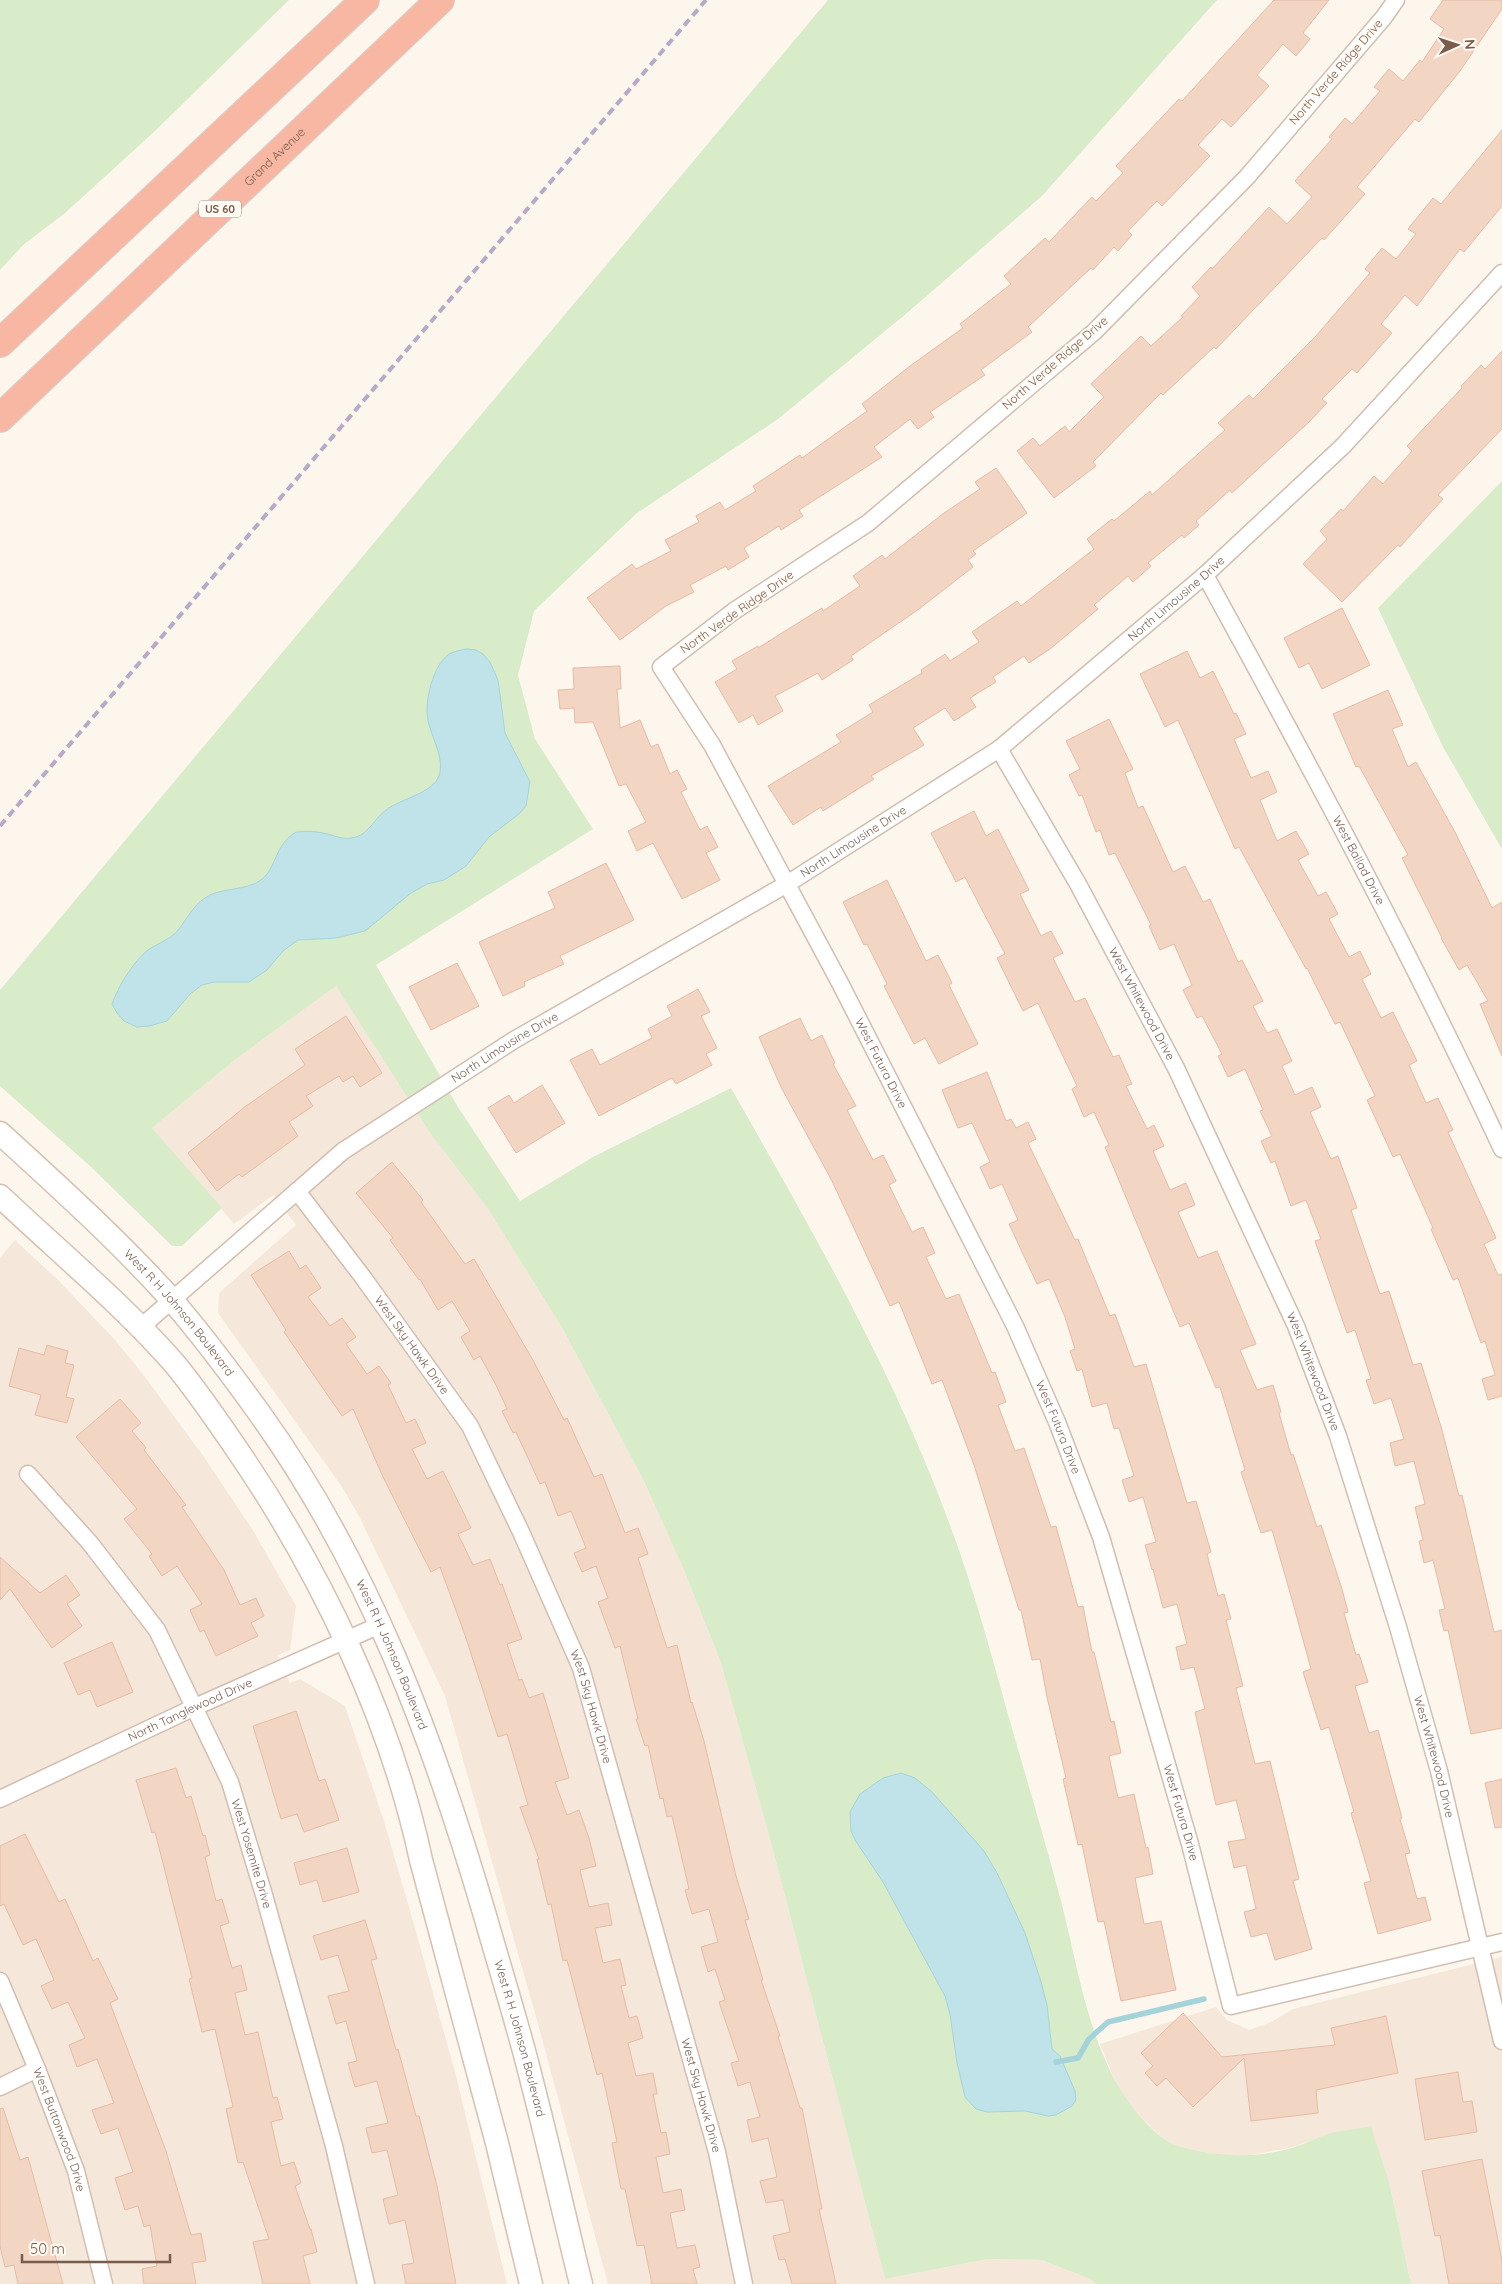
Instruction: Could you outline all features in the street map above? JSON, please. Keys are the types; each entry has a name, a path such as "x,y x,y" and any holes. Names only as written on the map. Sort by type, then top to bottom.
{"highway":[{"path":"0,343 365,0"},
{"name":"Grand Avenue","path":"0,418 440,0"}],"main road":[{"name":"West R H Johnson Boulevard","path":"0,1133 74,1200 171,1299 261,1415 290,1459 336,1536 382,1624 431,1748 462,1835 531,2075 581,2284"},
{"path":"0,1196 141,1327 204,1400 293,1537 345,1641 373,1705 414,1825 421,1860 497,2143 531,2284"}],"street":[{"name":"North Verde Ridge Drive","path":"661,667 734,611 868,523 1094,332 1247,177 1396,0"},
{"name":"North Limousine Drive","path":"141,1327 343,1151 514,1040 788,884 999,749 1205,575 1343,446 1502,273"},
{"name":"West Ballad Drive","path":"1205,575 1313,773 1403,944 1502,1150"},
{"name":"West Futura Drive","path":"661,667 712,744 788,884 1015,1326 1057,1422 1101,1537 1190,1844 1232,2006 1479,1948"},
{"name":"West Whitewood Drive","path":"999,749 1078,884 1176,1068 1296,1326 1338,1436 1398,1627 1439,1771 1502,2041"},
{"name":"West Sky Hawk Drive","path":"296,1191 362,1276 470,1426 522,1532 581,1668 717,2152 744,2284"},
{"name":"West Yosemite Drive","path":"28,1474 90,1543 157,1630 230,1782 264,1895 334,2146 366,2284"},
{"name":"North Tanglewood Drive","path":"0,1799 195,1707 382,1624"},
{"path":"1479,1948 1502,1942"},
{"name":"West Buttonwood Drive","path":"0,1981 76,2170 104,2284"},
{"path":"0,2087 37,2069"}],"shaded area":[{"path":"336,986 430,1133 488,1209 561,1326 642,1477 684,1570 721,1663 773,1850 885,2279 988,2259 1042,2260 1090,2279 1096,2284 608,2284 538,2024 445,1696 359,1516 342,1487 218,1313 219,1293 296,1225 273,1195 234,1224 152,1128 236,1059"},
{"path":"15,1240 59,1281 115,1340 142,1373 204,1457 254,1532 296,1606 290,1650 278,1655 290,1683 300,1679 345,1706 383,1818 411,1914 455,2072 507,2284 0,2284 0,1258"},
{"path":"1502,1957 1502,2284 1411,2284 1390,2186 1329,2134 1290,2148 1250,2155 1222,2155 1191,2150 1176,2146 1162,2138 1129,2105 1112,2074 1100,2044 1216,2007 1227,2020 1249,2030 1269,2023 1293,2009"}],"green space":[{"path":"0,0 289,0 155,131 64,214 23,245 0,270"},
{"path":"828,0 1217,0 1042,196 907,313 778,419 637,513 534,611 518,675 535,739 593,829 376,965 458,1107 520,1201 593,1157 731,1088 792,1195 850,1304 878,1359 929,1471 959,1550 981,1618 1055,1877 1093,2028 1104,2058 1119,2087 1137,2113 1164,2139 1173,2144 1210,2153 1245,2155 1269,2153 1292,2148 1331,2133 1371,2126 1390,2186 1411,2284 1096,2284 1090,2279 1042,2260 988,2259 885,2279 773,1850 721,1663 684,1570 642,1477 561,1326 488,1209 430,1133 336,986 236,1059 152,1128 222,1208 182,1246 172,1246 90,1166 0,1086 0,990"},
{"path":"1502,481 1502,849 1443,747 1378,608"}],"water":[{"path":"467,649 476,650 483,654 490,662 498,680 505,733 530,782 526,806 519,814 489,837 466,866 444,880 427,884 411,893 365,931 336,938 298,940 283,951 267,970 249,982 214,982 202,985 190,994 167,1021 137,1027 124,1021 112,1004 118,989 128,973 145,953 176,932 204,898 216,893 250,886 261,880 270,869 284,843 296,832 316,832 343,838 356,837 365,832 386,810 423,791 436,782 439,776 440,762 427,712 431,684 443,659 451,653"},
{"path":"901,1773 915,1778 932,1792 984,1851 997,1873 1025,1933 1047,2005 1052,2049 1060,2056 1075,2091 1076,2100 1072,2106 1056,2115 1048,2116 1025,2111 987,2112 976,2109 965,2097 945,1996 883,1882 851,1831 850,1812 860,1794 883,1778"}],"building":[{"path":"1274,0 1329,0 1303,33 1310,39 1296,56 1283,44 1257,75 1269,86 1231,127 1222,119 1198,145 1210,156 1162,206 1157,201 1128,231 1132,235 1118,251 1114,247 1093,270 1091,268 1028,327 1032,332 981,370 985,375 930,412 934,417 918,429 910,419 874,447 882,457 799,510 803,516 781,530 779,526 744,548 749,557 728,570 726,566 690,585 694,592 666,606 620,640 587,598 632,564 636,569 671,551 665,540 699,522 696,516 720,502 725,510 756,491 753,486 800,455 802,458 867,411 862,404 910,366 963,328 960,324 1011,284 1004,276 1045,238 1049,242 1092,197 1096,201 1123,173 1116,166 1179,99 1182,101"},
{"path":"1443,0 1502,0 1502,9 1460,71 1419,122 1415,119 1357,187 1365,194 1324,240 1322,238 1216,349 1214,347 1163,395 1161,393 1093,462 1096,466 1054,498 1017,451 1033,438 1040,446 1065,426 1069,432 1104,397 1091,384 1141,336 1151,346 1183,317 1181,316 1200,296 1192,287 1211,267 1212,269 1269,207 1287,224 1312,197 1295,181 1332,139 1329,137 1345,118 1352,124 1380,91 1374,87 1389,69 1403,81 1420,60 1422,62 1444,29 1430,19"},
{"path":"1502,130 1502,206 1464,252 1460,249 1417,306 1405,295 1381,324 1392,333 1357,373 1352,369 1322,399 1327,403 1309,422 1232,493 1230,490 1196,521 1199,525 1184,538 1182,535 1148,563 1151,566 1133,582 1128,576 1094,605 1098,609 1050,649 1029,663 1024,656 993,677 996,682 970,698 976,707 954,721 945,708 913,728 924,745 871,776 874,779 823,811 821,807 793,825 768,786 841,742 836,735 873,712 869,705 922,673 921,670 945,654 950,661 979,642 972,632 1017,601 1021,606 1094,549 1087,539 1112,519 1114,521 1150,491 1152,495 1225,430 1218,423 1249,395 1253,399 1316,336 1370,273 1365,269 1382,248 1396,259 1416,234 1408,229 1433,198 1441,204"},
{"path":"1502,351 1502,429 1438,495 1443,499 1400,547 1398,545 1342,602 1303,564 1327,539 1320,531 1341,509 1343,511 1374,476 1383,484 1412,451 1407,446 1481,365 1485,369"},
{"path":"996,468 1027,513 973,551 976,554 968,560 973,567 919,609 851,656 853,660 822,680 818,673 775,696 783,711 758,725 753,715 739,723 715,682 737,669 732,661 758,646 758,648 822,608 823,611 860,586 853,576 882,555 885,559 944,513 980,489 975,482"},
{"path":"1342,608 1370,665 1322,689 1309,663 1299,668 1284,638"},
{"path":"1187,651 1200,678 1213,671 1234,714 1236,713 1246,734 1234,739 1251,778 1268,771 1277,792 1260,800 1277,841 1296,831 1309,854 1298,860 1318,896 1326,892 1338,914 1329,919 1349,957 1360,951 1371,974 1362,979 1381,1018 1393,1012 1417,1061 1409,1065 1426,1103 1438,1098 1453,1130 1448,1132 1496,1238 1484,1244 1498,1275 1502,1274 1502,1396 1488,1400 1482,1379 1495,1375 1485,1341 1481,1343 1458,1278 1453,1280 1431,1229 1433,1228 1400,1154 1393,1157 1367,1100 1375,1096 1340,1022 1335,1024 1307,968 1239,847 1235,849 1178,720 1165,727 1140,674"},
{"path":"620,666 621,689 617,689 620,728 640,720 651,747 658,744 670,774 677,770 687,789 681,792 700,830 707,826 718,847 706,853 720,880 682,899 653,843 637,851 628,831 646,822 626,784 619,786 593,722 575,723 574,708 560,709 558,690 574,689 573,668"},
{"path":"1388,690 1403,725 1392,729 1408,767 1416,762 1456,834 1492,908 1502,902 1502,1056 1480,1004 1488,1001 1467,965 1459,970 1441,938 1402,858 1408,855 1359,766 1356,767 1333,714"},
{"path":"1109,719 1133,769 1125,773 1138,808 1143,806 1173,872 1185,866 1203,902 1210,899 1238,962 1242,960 1263,1001 1253,1006 1267,1033 1277,1029 1292,1061 1282,1066 1295,1095 1312,1087 1321,1107 1310,1112 1331,1159 1338,1156 1357,1208 1351,1210 1380,1294 1389,1291 1413,1365 1421,1363 1442,1430 1459,1496 1462,1495 1494,1632 1502,1630 1502,1728 1471,1734 1448,1630 1444,1631 1439,1610 1445,1609 1433,1560 1424,1563 1419,1541 1423,1540 1415,1507 1425,1504 1414,1461 1395,1466 1390,1443 1404,1439 1391,1398 1374,1404 1366,1380 1371,1379 1355,1330 1347,1333 1315,1241 1321,1239 1306,1200 1291,1206 1275,1161 1271,1163 1261,1141 1272,1136 1260,1111 1263,1110 1245,1069 1228,1077 1218,1056 1222,1054 1202,1016 1197,1018 1183,990 1192,985 1174,944 1160,950 1149,926 1151,925 1115,853 1109,855 1100,830 1096,832 1082,795 1079,796 1069,775 1080,769 1066,741"},
{"path":"974,811 986,836 998,829 1029,890 1020,894 1041,936 1051,931 1063,953 1053,958 1075,1002 1085,998 1113,1057 1119,1055 1132,1084 1126,1086 1147,1129 1154,1125 1164,1146 1153,1151 1170,1190 1186,1183 1195,1205 1178,1212 1198,1258 1217,1251 1256,1344 1240,1350 1257,1390 1273,1385 1291,1455 1293,1454 1317,1527 1321,1525 1342,1589 1348,1612 1344,1613 1356,1655 1359,1654 1368,1682 1355,1686 1369,1733 1378,1730 1402,1818 1400,1819 1410,1853 1405,1854 1417,1899 1425,1897 1431,1920 1378,1934 1364,1883 1371,1881 1351,1813 1354,1812 1329,1727 1321,1730 1303,1672 1311,1669 1272,1530 1261,1533 1241,1472 1245,1470 1220,1387 1216,1388 1189,1323 1180,1327 1105,1147 1109,1145 1094,1112 1084,1117 1072,1089 1077,1086 1038,1003 1023,1011 997,958 1005,954 965,877 956,882 931,833"},
{"path":"606,863 634,920 560,956 564,964 524,982 525,986 503,996 479,942 555,908 548,892"},
{"path":"887,880 926,961 938,955 952,983 949,985 978,1044 939,1064 925,1038 914,1044 884,986 887,984 867,944 864,945 843,902"},
{"path":"457,963 479,1006 431,1030 409,987"},
{"path":"698,989 710,1012 701,1016 717,1048 706,1054 712,1065 676,1084 672,1078 599,1116 570,1060 592,1049 600,1065 652,1038 648,1029 672,1016 667,1006"},
{"path":"346,1016 382,1073 360,1087 353,1076 343,1082 339,1076 306,1096 313,1106 289,1122 298,1136 242,1177 239,1174 217,1191 188,1153 246,1106 305,1065 295,1049"},
{"path":"800,1018 811,1041 822,1035 835,1063 833,1064 856,1106 847,1110 873,1160 883,1155 896,1181 889,1185 912,1232 923,1227 935,1253 926,1257 946,1299 959,1294 992,1373 995,1372 1006,1402 998,1405 1015,1451 1024,1448 1051,1527 1056,1526 1078,1607 1083,1606 1092,1652 1094,1652 1111,1722 1114,1721 1121,1753 1109,1756 1118,1798 1134,1794 1146,1848 1148,1847 1153,1874 1135,1878 1144,1924 1161,1921 1176,1990 1121,2001 1104,1921 1098,1922 1082,1844 1078,1845 1063,1779 1066,1778 1040,1659 1032,1660 1021,1610 1019,1610 974,1465 942,1380 932,1384 899,1302 890,1306 832,1181 781,1087 759,1037"},
{"path":"987,1072 1006,1121 1011,1119 1016,1128 1028,1122 1036,1139 1028,1143 1075,1240 1078,1239 1110,1316 1115,1314 1134,1367 1146,1364 1187,1503 1196,1501 1211,1552 1207,1554 1218,1596 1224,1594 1231,1619 1226,1620 1243,1686 1236,1688 1255,1764 1270,1761 1299,1879 1293,1881 1312,1949 1275,1960 1267,1933 1251,1937 1244,1912 1256,1909 1246,1865 1234,1868 1228,1842 1246,1839 1236,1800 1216,1805 1195,1712 1205,1709 1194,1667 1181,1670 1176,1647 1187,1644 1177,1604 1163,1608 1145,1545 1156,1542 1143,1497 1129,1502 1122,1480 1134,1476 1119,1428 1114,1429 1107,1403 1092,1407 1082,1369 1077,1371 1070,1351 1075,1349 1065,1317 1049,1279 1037,1284 1009,1224 1018,1220 1002,1184 990,1189 980,1167 990,1162 972,1123 958,1128 942,1090"},
{"path":"542,1085 565,1123 516,1153 488,1108 509,1095 514,1103"},
{"path":"392,1162 423,1200 421,1202 465,1264 474,1259 534,1362 564,1420 567,1418 594,1477 602,1474 625,1533 638,1528 648,1554 638,1558 667,1648 677,1645 691,1703 704,1741 736,1876 749,1919 745,1920 763,1980 761,1980 780,2036 778,2036 800,2108 802,2108 822,2209 819,2209 836,2284 792,2284 785,2259 779,2260 773,2236 790,2232 783,2200 766,2203 760,2181 777,2177 768,2138 752,2142 747,2120 760,2117 750,2082 738,2086 731,2063 739,2061 719,2002 725,2000 715,1969 708,1972 701,1947 718,1942 709,1909 692,1914 685,1890 689,1889 672,1816 667,1817 663,1798 660,1799 648,1745 645,1746 636,1719 638,1719 620,1646 615,1648 598,1602 608,1598 596,1566 582,1572 574,1553 586,1548 571,1511 558,1516 545,1482 540,1484 516,1432 513,1433 502,1411 507,1409 496,1385 480,1356 474,1360 461,1337 470,1331 452,1301 438,1310 420,1279 390,1240 393,1238 356,1193"},
{"path":"289,1251 300,1269 306,1265 321,1288 308,1297 330,1326 342,1318 356,1337 346,1344 367,1374 379,1366 391,1383 388,1385 406,1423 415,1419 426,1443 412,1449 427,1479 443,1471 471,1528 458,1534 473,1565 490,1559 500,1585 502,1584 522,1639 507,1644 519,1680 522,1679 529,1698 543,1693 569,1778 555,1782 567,1815 579,1810 589,1838 596,1866 580,1870 589,1907 608,1903 612,1925 595,1928 603,1963 620,1959 626,1985 621,1986 629,2018 637,2016 643,2038 628,2043 636,2076 653,2073 657,2094 653,2094 661,2133 666,2132 670,2154 656,2157 663,2193 681,2189 685,2210 670,2213 677,2248 695,2245 700,2267 693,2269 697,2284 652,2284 644,2245 637,2246 625,2189 621,2189 612,2143 617,2142 602,2073 597,2075 567,1960 563,1961 551,1904 548,1905 537,1859 539,1859 520,1807 528,1805 507,1734 498,1737 465,1635 440,1567 431,1572 383,1477 353,1409 342,1416 284,1332 286,1330 251,1275"},
{"path":"47,1345 68,1351 65,1363 74,1365 66,1397 74,1399 67,1423 35,1415 41,1395 9,1386 19,1348 44,1355"},
{"path":"120,1399 141,1423 132,1431 146,1448 144,1450 186,1505 182,1507 224,1570 240,1605 256,1598 264,1616 251,1623 258,1636 216,1656 204,1630 200,1632 190,1610 202,1604 177,1566 162,1576 149,1556 152,1554 124,1519 137,1509 76,1437"},
{"path":"0,1557 40,1593 66,1575 80,1595 67,1604 82,1626 52,1648 10,1589 0,1600"},
{"path":"112,1642 133,1692 97,1707 90,1690 78,1695 64,1663"},
{"path":"296,1711 319,1781 325,1779 339,1820 304,1832 297,1814 281,1819 253,1726"},
{"path":"176,1768 186,1798 191,1796 203,1836 205,1835 210,1855 205,1857 216,1901 222,1899 229,1923 220,1926 232,1968 241,1965 247,1990 235,1993 245,2035 258,2032 273,2098 277,2097 283,2119 271,2122 281,2166 294,2162 301,2183 295,2186 311,2229 317,2252 303,2256 310,2284 263,2284 253,2242 269,2239 243,2162 238,2163 226,2109 233,2107 215,2029 202,2032 189,1979 192,1978 155,1832 152,1833 136,1780"},
{"path":"1502,1779 1502,1827 1495,1828 1485,1783"},
{"path":"25,1834 59,1902 65,1899 93,1961 98,1958 118,1999 110,2003 166,2151 191,2235 201,2233 206,2261 192,2263 196,2284 144,2284 142,2269 157,2266 150,2225 144,2227 138,2206 125,2210 115,2178 133,2172 118,2128 101,2134 92,2110 114,2103 97,2059 77,2067 69,2045 85,2038 68,2002 52,2009 41,1986 54,1980 36,1939 23,1945 4,1904 0,1906 0,1846"},
{"path":"347,1848 359,1892 323,1902 317,1880 300,1885 294,1863"},
{"path":"365,1920 377,1959 371,1960 416,2116 419,2116 437,2186 456,2284 406,2284 402,2265 414,2263 405,2220 389,2224 383,2199 398,2195 387,2150 372,2153 366,2128 388,2123 377,2081 355,2087 348,2063 357,2061 346,2021 336,2024 328,1996 349,1991 338,1955 321,1960 313,1936"},
{"path":"1183,2013 1222,2057 1335,2045 1331,2028 1386,2016 1398,2073 1316,2090 1318,2113 1251,2121 1244,2058 1193,2107 1166,2078 1157,2086 1145,2073 1153,2066 1141,2053"},
{"path":"1458,2072 1463,2102 1472,2101 1477,2132 1425,2140 1415,2079"},
{"path":"3,2108 20,2160 28,2157 63,2284 18,2284 14,2265 5,2267 0,2246 0,2109"},
{"path":"1482,2159 1502,2261 1502,2284 1449,2284 1440,2235 1435,2236 1422,2171"}],"waterway":[{"path":"1056,2062 1078,2058 1089,2039 1108,2022 1204,1999"}],"railway":[{"path":"0,826 706,0"}]}
